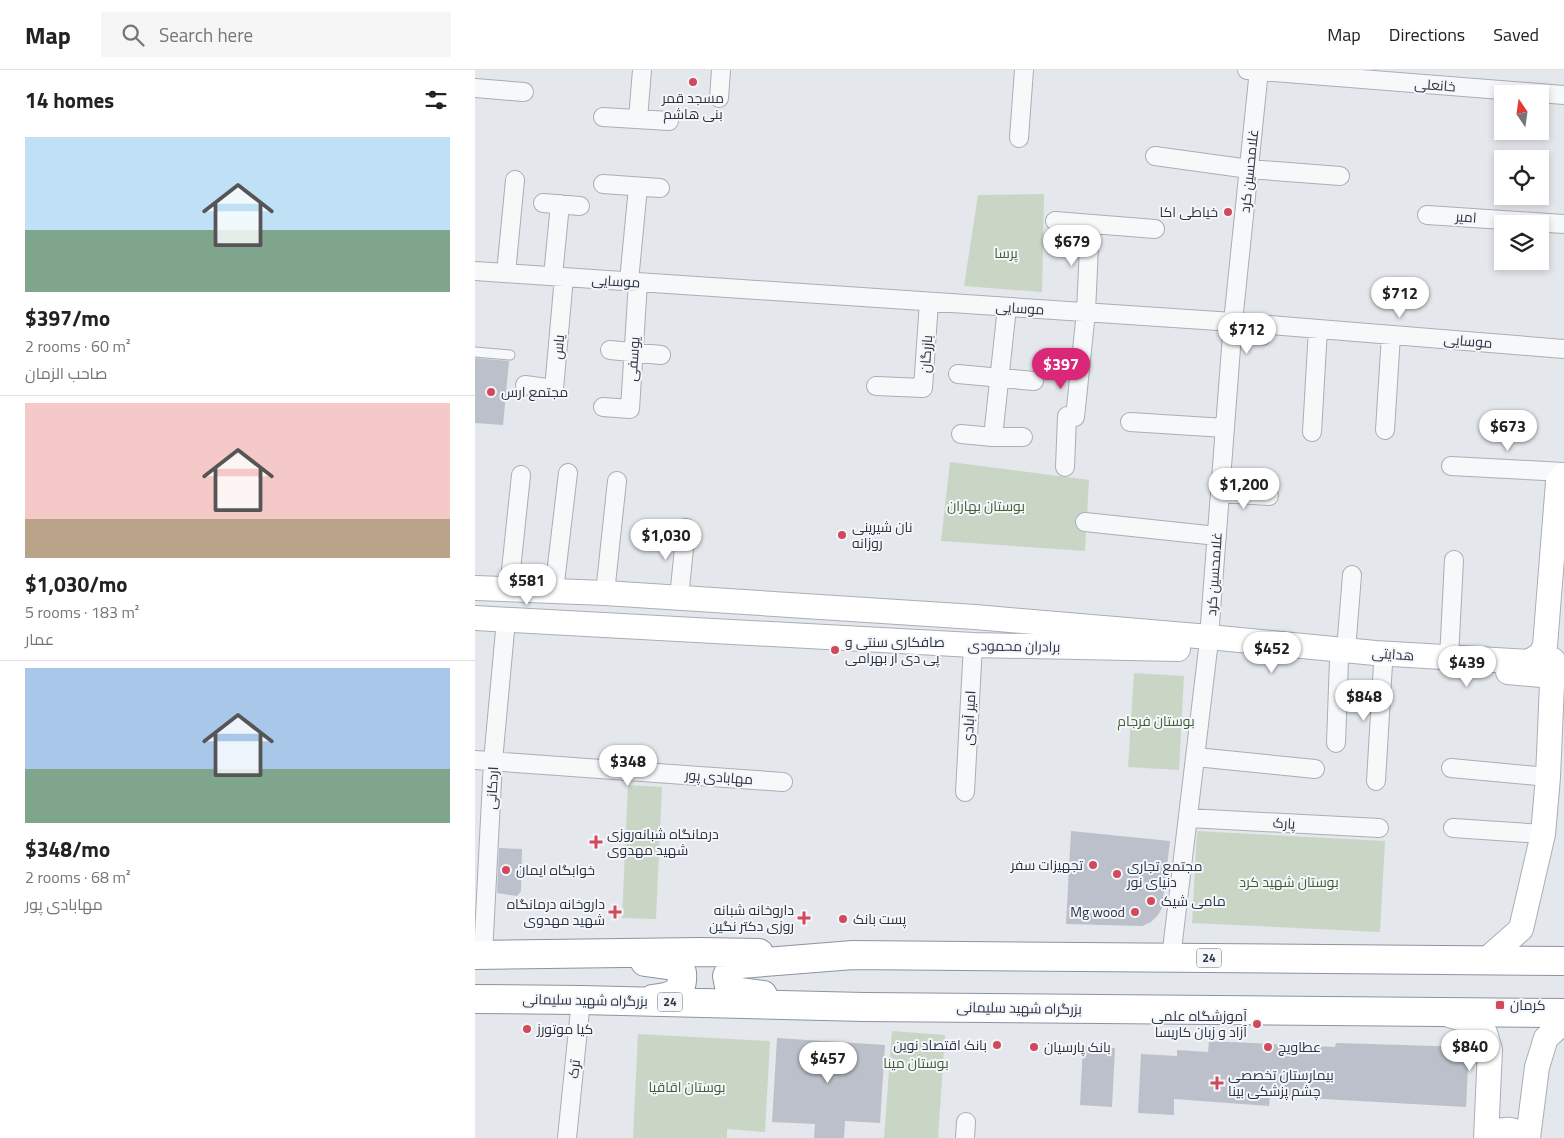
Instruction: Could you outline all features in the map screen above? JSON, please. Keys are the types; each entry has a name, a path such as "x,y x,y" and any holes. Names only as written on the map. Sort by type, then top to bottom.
{"highway":[{"name":"24","path":"479,955 700,952 1564,961"},
{"path":"581,1000 635,1001 665,998 678,992 683,984 682,973 674,966 584,953"},
{"path":"853,955 740,964 731,969 727,976 729,986 739,992 864,1007"},
{"name":"بزرگراه شهید سلیمانی","path":"475,999 864,1007 1564,1013"}],"main road":[{"name":"هدایتی","path":"1209,643 1343,655 1528,662 1540,655 1545,646 1558,482 1564,473"},
{"path":"1486,960 1521,928 1543,834 1558,676 1564,542"},
{"name":"برادران محمودی","path":"475,588 679,598 975,617 1209,643"},
{"path":"507,620 509,589"},
{"name":"برادران محمودی","path":"475,618 973,645 1209,643"},
{"path":"1343,655 1383,664 1449,667 1558,676"},
{"path":"1440,1012 1473,1022 1485,1033 1490,1050 1486,1138"},
{"path":"1528,1138 1537,1067 1546,1038 1558,1026 1564,1023"},
{"path":"1492,1138 1495,1134 1505,1129 1517,1131 1524,1138"}],"street":[{"path":"638,119 642,70"},
{"path":"719,98 721,70"},
{"path":"1019,138 1024,70"},
{"name":"خانعلی","path":"1255,70 1564,95"},
{"name":"غلامحسین کرد","path":"1171,958 1209,643 1233,322 1249,169 1255,70"},
{"path":"475,88 524,92"},
{"path":"603,117 669,121"},
{"path":"1155,156 1249,169 1340,176"},
{"path":"506,273 515,180"},
{"path":"603,184 660,188"},
{"name":"یوسفی","path":"603,407 637,409 634,353 634,282 638,187"},
{"path":"558,277 551,204 580,206"},
{"name":"امیر","path":"1427,215 1564,224"},
{"path":"1055,221 1155,229"},
{"path":"1065,467 1067,416 1075,417 1086,312 1090,224"},
{"name":"موسایی","path":"475,271 1233,322 1265,332 1318,329 1564,349"},
{"name":"یاس","path":"525,386 555,389 558,277"},
{"name":"بازرگان","path":"876,386 923,388 929,302"},
{"path":"993,437 1007,307"},
{"path":"1312,432 1318,329"},
{"path":"1385,430 1391,335"},
{"path":"610,350 661,355"},
{"path":"958,374 1033,381"},
{"path":"1129,422 1225,428"},
{"path":"961,434 1023,437"},
{"path":"1451,466 1564,473"},
{"path":"554,591 568,473"},
{"path":"509,589 521,475"},
{"path":"605,594 617,481"},
{"path":"1220,493 1269,496"},
{"path":"1085,522 1217,536"},
{"path":"679,598 686,528"},
{"path":"1449,658 1454,560"},
{"path":"1336,743 1352,575"},
{"name":"اردکانی","path":"479,955 493,761 507,620"},
{"name":"امیر آبادی","path":"965,792 973,645"},
{"path":"1376,781 1383,664"},
{"path":"1196,757 1315,769"},
{"name":"مهابادی پور","path":"475,760 783,782"},
{"path":"1451,768 1548,777"},
{"name":"پارک","path":"1189,818 1379,828"},
{"path":"1453,828 1543,834"},
{"name":"ترک","path":"567,1138 581,1000"}],"lane":[{"path":"475,352 510,356"}],"green space":[{"name":"پرسا","path":"1044,194 1042,292 964,286 978,195"},
{"name":"بوستان بهاران","path":"950,462 1089,480 1085,551 941,541"},
{"name":"بوستان فرجام","path":"1134,673 1184,676 1179,770 1128,767"},
{"path":"628,785 662,787 656,919 622,918"},
{"name":"بوستان شهید کرد","path":"1197,831 1385,841 1380,932 1192,923"},
{"name":"بوستان مینا","path":"892,1031 945,1035 938,1138 884,1138"},
{"name":"بوستان اقاقیا","path":"638,1034 770,1041 765,1132 727,1129 727,1138 633,1138"}],"building":[{"name":"مجتمع ارس","path":"475,358 509,361 503,425 475,423"},
{"name":"مجتمع تجاری دنیای نور","path":"1071,831 1170,841 1162,908 1151,922 1142,926 1066,924"},
{"name":"خوابگاه ایمان","path":"499,848 522,849 521,891 517,896 497,893"},
{"path":"777,1038 885,1045 880,1123 845,1121 844,1138 814,1138 815,1124 772,1122"},
{"path":"1209,1041 1335,1047 1336,1043 1469,1047 1466,1107 1270,1096 1269,1106 1174,1099 1174,1115 1138,1113 1141,1054 1177,1056 1177,1050 1208,1052"},
{"path":"1083,1046 1115,1048 1112,1107 1080,1105"}],"place":[{"name":"مسجد قمر بنی هاشم","path":"693,82"},
{"name":"خیاطی اکا","path":"1228,212"},
{"name":"مجتمع ارس","path":"491,392"},
{"name":"نان شیرینی روزانه","path":"842,535"},
{"name":"صافکاری سنتی و پی دی ار بهرامی","path":"835,650"},
{"name":"درمانگاه شبانه‌روزی شهید مهدوی","path":"596,842"},
{"name":"تجهیزات سفر","path":"1093,865"},
{"name":"خوابگاه ایمان","path":"506,870"},
{"name":"مجتمع تجاری دنیای نور","path":"1117,874"},
{"name":"مامی شیک","path":"1151,901"},
{"name":"داروخانه درمانگاه شهید مهدوی","path":"615,912"},
{"name":"Mg wood","path":"1135,912"},
{"name":"داروخانه شبانه روزی دکتر نگین","path":"804,918"},
{"name":"پست بانک","path":"843,919"},
{"name":"کرمان","path":"1500,1005"},
{"name":"آموزشگاه علمی آزاد و زبان کاریسا","path":"1257,1024"},
{"name":"کیا موتورز","path":"527,1029"},
{"name":"بانک اقتصاد نوین","path":"997,1045"},
{"name":"بانک پارسیان","path":"1034,1047"},
{"name":"عطاویچ","path":"1268,1047"},
{"name":"بیمارستان تخصصی چشم پزشکی بینا","path":"1217,1083"}]}
